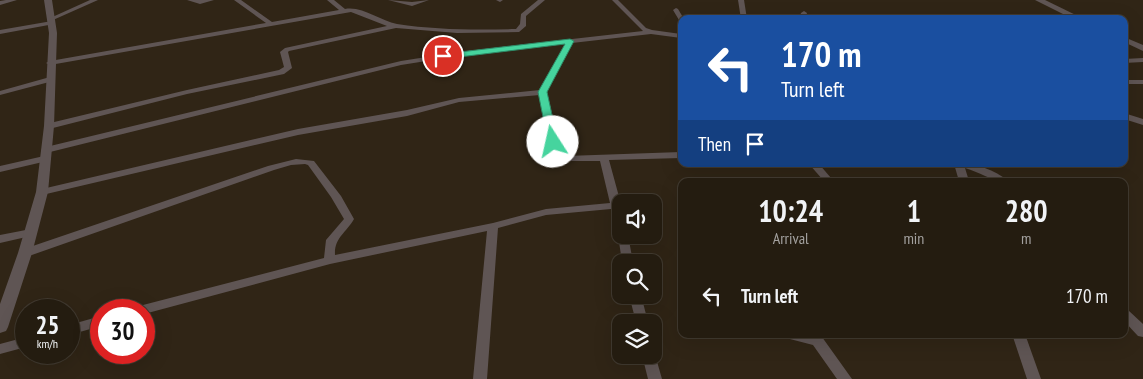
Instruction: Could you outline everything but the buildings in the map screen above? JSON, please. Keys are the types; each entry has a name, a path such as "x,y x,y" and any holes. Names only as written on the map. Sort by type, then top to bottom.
{"street":[{"path":"0,3 14,0"},
{"path":"1,323 25,253 42,192 49,126 50,63 53,34 48,0"},
{"path":"0,32 51,21 95,0"},
{"path":"190,0 200,2 211,0"},
{"path":"237,0 270,24"},
{"path":"330,0 344,11"},
{"path":"391,0 412,4 426,0"},
{"path":"50,63 344,11 359,11 396,26 426,29 517,31 524,25 523,15 542,0"},
{"path":"615,0 644,30 678,36"},
{"path":"741,0 743,15"},
{"path":"1039,0 1071,15"},
{"path":"676,10 679,15"},
{"path":"49,126 187,92 281,72 288,68 284,52 287,50 396,26"},
{"path":"0,169 45,154 401,63 651,32"},
{"path":"570,41 543,92 555,154 558,158 678,155"},
{"path":"1128,41 1143,48"},
{"path":"1128,61 1143,60"},
{"path":"0,93 50,78"},
{"path":"1128,82 1143,82"},
{"path":"42,192 298,132 407,113 459,100 543,92"},
{"path":"1128,117 1142,121"},
{"path":"604,158 613,194"},
{"path":"25,253 272,168 295,161 305,161 310,163 336,196 349,219 344,228 328,244 330,260"},
{"path":"817,167 826,178"},
{"path":"972,167 997,178"},
{"path":"155,307 330,260 493,226 546,212 612,205"},
{"path":"480,379 493,226"},
{"path":"0,239 31,232"},
{"path":"1128,317 1143,332"},
{"path":"806,338 817,341 845,379"},
{"path":"1020,338 1034,379"},
{"path":"0,349 15,345"},
{"path":"652,364 655,379"}],"route":[{"path":"443,56 570,41 543,92 553,142"}]}
